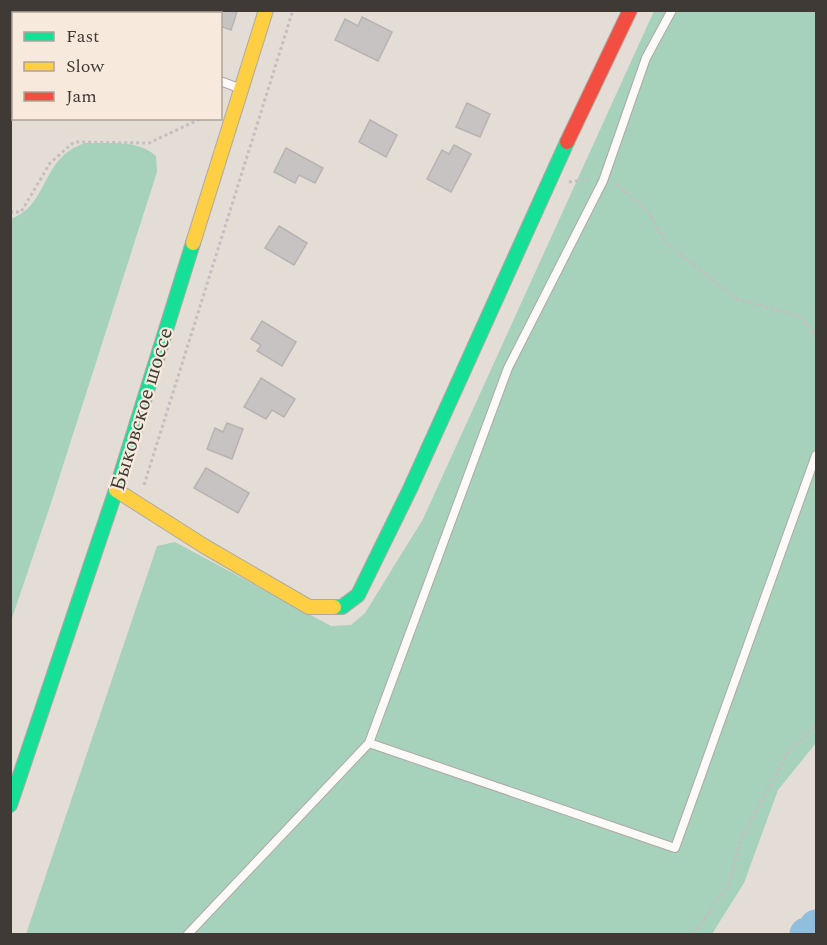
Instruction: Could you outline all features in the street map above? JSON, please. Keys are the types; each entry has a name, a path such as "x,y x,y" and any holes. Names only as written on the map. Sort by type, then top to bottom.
{"street":[{"name":"Быковское шоссе","path":"10,805 116,490 266,10"},
{"path":"116,490 309,607 342,607 358,595 410,489 545,187 630,10"}],"lane":[{"path":"188,934 369,743 508,368 603,181 646,58 672,10"},
{"path":"222,82 241,89"},
{"path":"369,743 675,848 816,455"}],"path":[{"path":"138,504 293,10"},
{"path":"10,212 21,212 50,163 74,142 149,143 198,120"},
{"path":"545,187 589,179 619,184 647,210 665,243 737,298 798,316 816,335"},
{"path":"694,934 730,881 740,841 788,753 816,725"}],"green space":[{"path":"654,11 816,11 816,743 778,790 744,883 712,934 26,934 157,546 175,542 331,626 351,625 365,613 423,519"},
{"path":"85,143 140,147 156,156 157,172 11,621 11,219 24,212 33,203 60,159 70,150"}],"building":[{"path":"69,10 196,10 196,12 73,12"},
{"path":"219,10 237,12 231,30 222,27 222,12"},
{"path":"362,17 392,32 378,61 335,40 345,19 358,26"},
{"path":"467,103 490,114 480,137 456,127"},
{"path":"370,120 397,135 386,157 359,142"},
{"path":"454,145 471,154 451,192 427,179 442,150 449,154"},
{"path":"286,148 323,168 315,183 299,175 295,183 274,172"},
{"path":"279,226 307,243 294,265 265,248"},
{"path":"262,321 296,342 282,366 257,351 261,345 251,339"},
{"path":"261,378 295,399 284,417 272,410 266,419 244,407"},
{"path":"227,423 243,429 232,459 207,449 215,428 223,432"},
{"path":"206,468 249,493 238,513 194,488"}],"waterway":[{"path":"806,934 814,932 816,926"}],"traffic: fast":[{"path":"334,607 342,607 358,595 410,489 567,142"},
{"path":"10,805 116,490 193,243"}],"traffic: slow":[{"path":"193,243 266,10"},
{"path":"116,490 204,546 309,607 334,607"}],"traffic: jam":[{"path":"567,142 630,10"}]}
